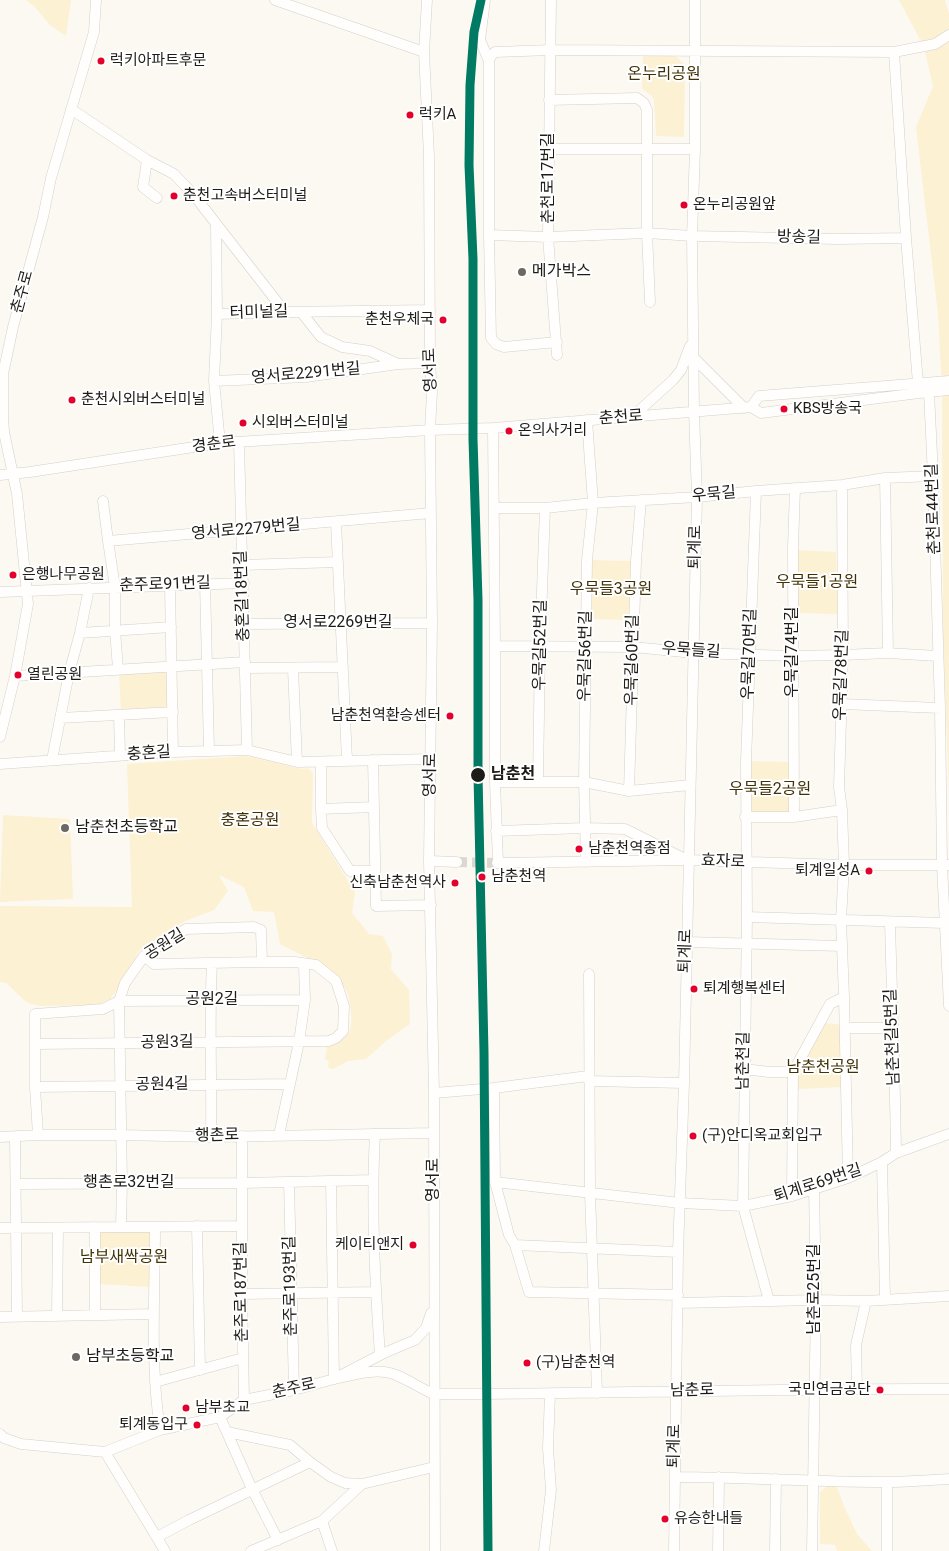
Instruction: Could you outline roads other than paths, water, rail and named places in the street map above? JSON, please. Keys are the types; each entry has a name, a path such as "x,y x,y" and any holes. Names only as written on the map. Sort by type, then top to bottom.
{"street":[{"name":"춘주로","path":"0,737 15,676 28,604 17,494 4,432 3,374 13,327 43,217 51,178 94,32 96,0"},
{"path":"275,0 424,52"},
{"name":"영서로","path":"427,0 424,52 428,156 432,392 430,430 432,623 430,861 434,1093 435,1551"},
{"path":"486,0 480,40 489,61 489,235 492,338 496,344 504,347 557,342"},
{"name":"춘천로17번길","path":"551,0 548,236 557,355"},
{"path":"694,412 692,236 695,148 695,0"},
{"path":"489,61 495,52 550,50 894,52 935,44 949,35"},
{"path":"894,52 918,383"},
{"path":"549,100 637,98 644,103 647,110 647,233 650,302"},
{"path":"71,109 147,160 174,174 193,194 285,312"},
{"path":"548,149 695,148"},
{"path":"147,160 142,187 157,198"},
{"path":"216,225 217,314"},
{"name":"방송길","path":"489,235 548,236 647,233 692,236 836,239 906,238"},
{"name":"터미널길","path":"220,444 214,381 217,314 430,310"},
{"name":"영서로2291번길","path":"301,312 321,337 342,347 370,351 398,364"},
{"path":"632,417 681,370 693,336"},
{"path":"693,357 748,407"},
{"name":"영서로2291번길","path":"214,381 306,376 398,364 430,362"},
{"name":"춘천로","path":"748,407 759,396 918,383 945,386"},
{"name":"춘천로","path":"430,430 493,428 748,407 761,414 929,392 945,386"},
{"name":"춘천로44번길","path":"929,392 945,865 944,923 949,1006"},
{"name":"퇴계로","path":"674,1551 678,1252 694,653 696,497 694,412"},
{"name":"우묵길56번길","path":"586,862 584,782 587,560 593,503 587,420"},
{"path":"493,428 496,831 585,828 625,829 688,860"},
{"name":"경춘로","path":"0,475 239,442 430,430"},
{"name":"충혼길18번길","path":"239,442 247,750"},
{"name":"우묵길","path":"494,508 545,508 696,497 842,485 885,478 933,476"},
{"path":"885,478 888,653"},
{"name":"우묵길78번길","path":"842,485 844,655 839,787 842,810 844,865 841,920 848,1178"},
{"name":"우묵길74번길","path":"794,817 793,548 796,488"},
{"name":"우묵길70번길","path":"746,862 745,817 756,491"},
{"name":"우묵길60번길","path":"629,791 636,561 641,500"},
{"path":"104,501 115,587 115,630 118,669"},
{"name":"우묵길52번길","path":"538,782 545,508"},
{"name":"영서로2279번길","path":"108,541 431,514"},
{"path":"336,522 347,760"},
{"path":"242,566 338,562"},
{"name":"춘주로91번길","path":"0,592 244,582"},
{"path":"205,583 209,750"},
{"path":"170,586 173,752"},
{"path":"52,760 69,673 80,633 89,588"},
{"name":"영서로2269번길","path":"244,624 432,623"},
{"path":"80,633 172,627"},
{"name":"우묵들길","path":"496,646 634,647 694,653 793,656 888,653 937,656"},
{"path":"15,676 207,664 293,668 343,667"},
{"path":"293,668 297,762"},
{"path":"841,704 940,708"},
{"path":"60,718 173,712"},
{"path":"120,715 120,755"},
{"name":"충혼길","path":"0,764 209,750 247,750 297,762 431,759"},
{"path":"373,760 376,906 431,905"},
{"path":"321,762 322,828 350,871 375,871"},
{"path":"495,782 584,782 629,791 690,785"},
{"path":"321,809 374,807"},
{"path":"745,817 794,817 842,810"},
{"name":"효자로","path":"496,831 498,863 688,860 844,865 945,865"},
{"path":"430,861 457,862"},
{"name":"남춘천길","path":"746,862 743,1206 769,1301"},
{"path":"747,917 944,923"},
{"name":"남춘천길5번길","path":"890,922 896,1152"},
{"name":"공원길","path":"119,1001 125,983 144,956 186,929 254,927 261,930 262,962"},
{"path":"686,942 842,946"},
{"path":"144,956 154,964 262,962 294,962 304,964 305,1000 299,1042 279,1135"},
{"path":"211,1137 210,1000 212,963"},
{"name":"공원3길","path":"36,1044 329,1041 344,1031 344,1006 336,981 316,965 304,964"},
{"path":"589,974 590,1193 597,1393"},
{"path":"792,1196 793,1072 830,1004 844,996"},
{"name":"공원2길","path":"119,1001 305,1000"},
{"path":"38,1135 35,1087 36,1014 104,1009 119,1001 121,1227"},
{"path":"845,1028 892,1028"},
{"path":"744,1069 793,1072"},
{"path":"434,1093 589,1078 684,1083"},
{"name":"공원4길","path":"35,1087 290,1084"},
{"path":"494,1088 495,1182 509,1235 515,1246 529,1292 769,1301 866,1301 949,1296"},
{"name":"행촌로","path":"0,1137 121,1135 211,1137 434,1133"},
{"path":"375,1134 373,1180 380,1355"},
{"name":"퇴계로69번길","path":"495,1182 680,1203 743,1206 792,1196 848,1178 882,1162 896,1152 949,1134"},
{"name":"춘주로187번길","path":"242,1136 244,1400"},
{"path":"15,1137 17,1316"},
{"path":"882,1162 885,1299"},
{"path":"331,1180 334,1379 364,1373 385,1372 395,1374 434,1394"},
{"path":"242,1183 373,1180"},
{"name":"춘주로193번길","path":"288,1182 294,1390"},
{"name":"행촌로32번길","path":"16,1184 242,1183"},
{"name":"남춘로25번길","path":"812,1551 816,1300 814,1188"},
{"path":"197,1226 200,1370"},
{"path":"0,1228 242,1226"},
{"path":"95,1227 95,1316"},
{"path":"155,1227 155,1382 160,1430"},
{"path":"57,1316 58,1228"},
{"path":"515,1246 678,1252"},
{"path":"242,1294 376,1292"},
{"path":"856,1389 856,1345 866,1301"},
{"name":"춘주로","path":"0,1434 4,1438 21,1444 105,1452 160,1430 220,1417 244,1400 294,1390 334,1379 380,1355 415,1340 429,1321 434,1305"},
{"path":"0,1317 154,1314"},
{"path":"155,1382 243,1358"},
{"name":"남춘로","path":"434,1394 949,1389"},
{"path":"544,1551 551,1490 548,1448 550,1394"},
{"path":"220,1417 252,1489 278,1540"},
{"path":"227,1432 290,1444 330,1477 345,1483 362,1484 434,1467"},
{"path":"105,1452 166,1551"},
{"path":"157,1538 252,1489 310,1462"},
{"path":"675,1478 887,1482 949,1480"},
{"path":"718,1551 719,1478"},
{"path":"775,1551 776,1479"},
{"path":"887,1482 888,1551"},
{"path":"251,1551 322,1521 362,1484"},
{"path":"322,1521 332,1551"}],"tunnel":[{"path":"457,862 497,863"}],"place":[{"name":"럭키아파트후문","path":"101,61"},
{"name":"럭키A","path":"410,115"},
{"name":"춘천고속버스터미널","path":"174,196"},
{"name":"온누리공원앞","path":"684,205"},
{"name":"메가박스","path":"522,272"},
{"name":"춘천우체국","path":"443,320"},
{"name":"춘천시외버스터미널","path":"72,400"},
{"name":"KBS방송국","path":"784,409"},
{"name":"시외버스터미널","path":"243,423"},
{"name":"온의사거리","path":"509,431"},
{"name":"은행나무공원","path":"13,575"},
{"name":"열린공원","path":"18,675"},
{"name":"남춘천역환승센터","path":"450,716"},
{"name":"남춘천","path":"478,775"},
{"name":"남춘천초등학교","path":"65,828"},
{"name":"남춘천역종점","path":"579,849"},
{"name":"퇴계일성A","path":"869,871"},
{"name":"남춘천역","path":"482,877"},
{"name":"신축남춘천역사","path":"455,883"},
{"name":"퇴계행복센터","path":"694,989"},
{"name":"(구)안디옥교회입구","path":"693,1136"},
{"name":"케이티앤지","path":"413,1245"},
{"name":"남부초등학교","path":"76,1357"},
{"name":"(구)남춘천역","path":"527,1363"},
{"name":"국민연금공단","path":"880,1390"},
{"name":"남부초교","path":"186,1408"},
{"name":"퇴계동입구","path":"197,1425"},
{"name":"유승한내들","path":"665,1519"}],"park label":[{"name":"온누리공원","path":"664,75"},
{"name":"우묵들1공원","path":"817,583"},
{"name":"우묵들3공원","path":"611,590"},
{"name":"우묵들2공원","path":"770,790"},
{"name":"충혼공원","path":"250,821"},
{"name":"남춘천공원","path":"823,1068"},
{"name":"남부새싹공원","path":"124,1258"}]}
